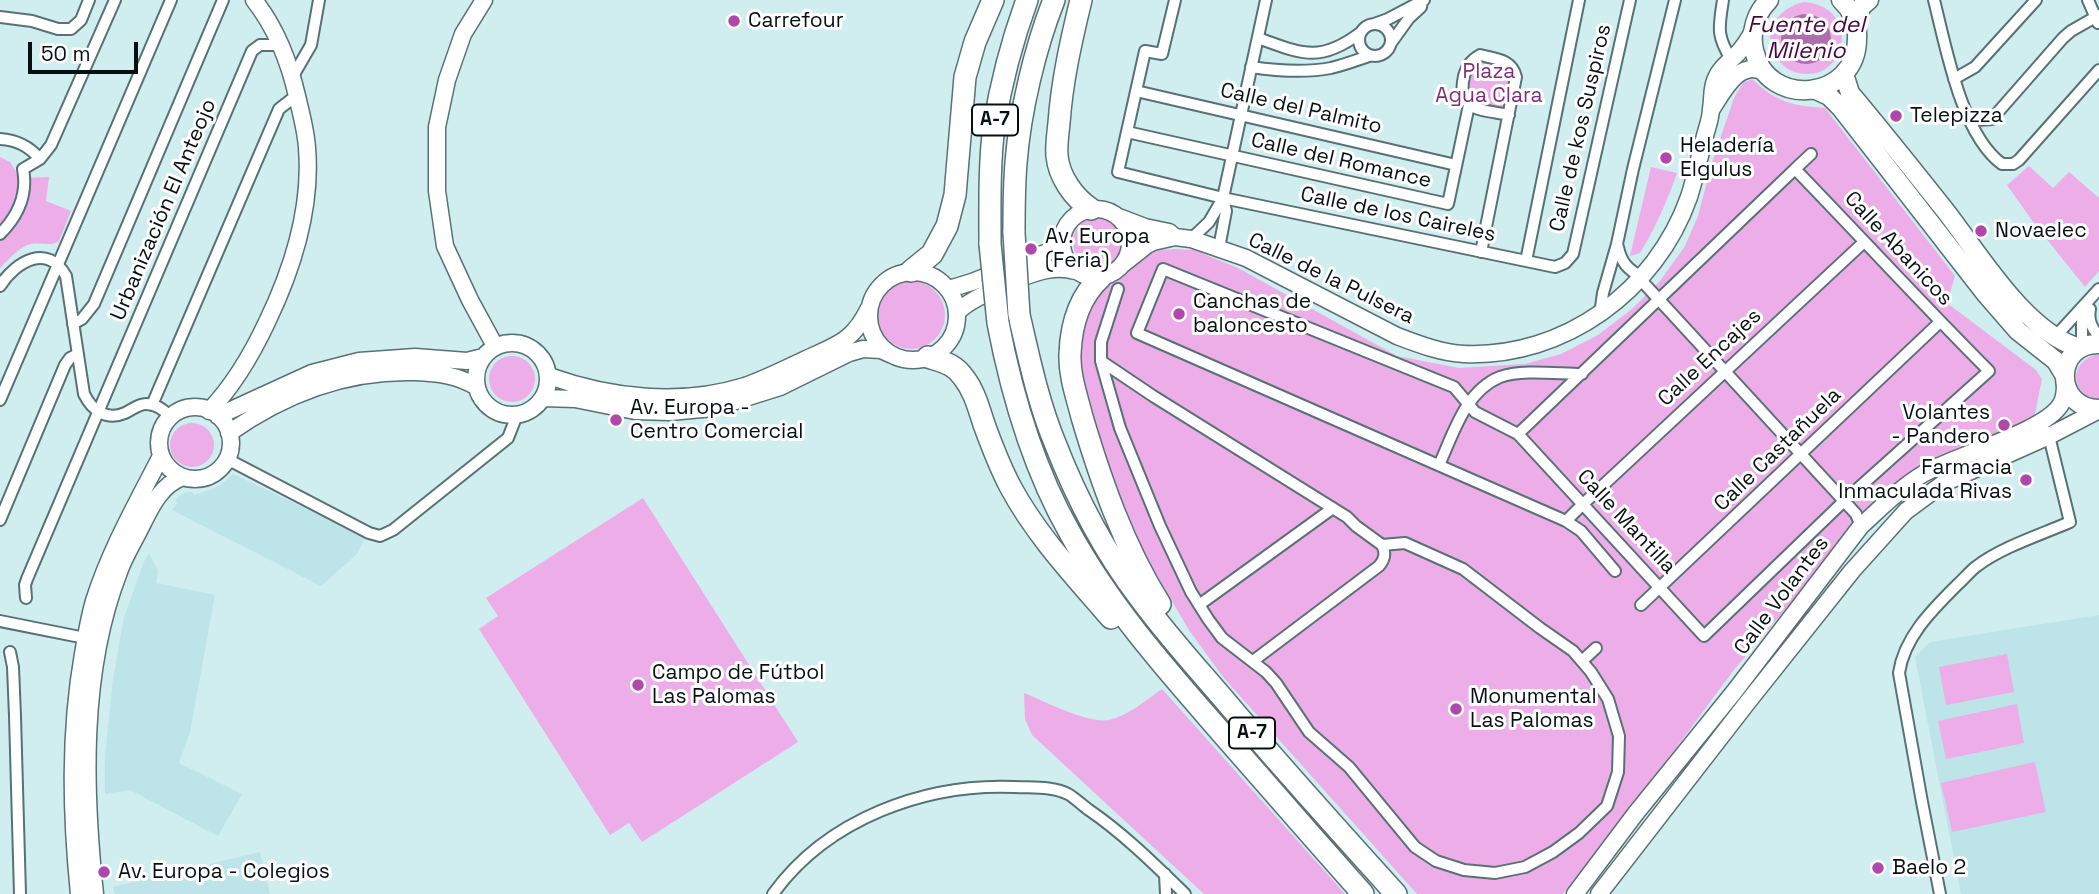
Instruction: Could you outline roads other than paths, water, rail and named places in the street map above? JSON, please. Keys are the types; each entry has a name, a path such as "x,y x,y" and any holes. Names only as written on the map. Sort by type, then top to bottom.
{"highway":[{"path":"911,271 932,254 947,226 955,195 965,77 975,42 993,0"},
{"name":"A-7","path":"1027,0 1009,55 994,127 990,244 998,323 1008,376 1035,458 1069,533 1151,652 1363,894"},
{"name":"A-7","path":"1054,0 1044,24 1027,92 1016,161 1014,233 1019,315 1034,379 1054,442 1082,504 1117,565 1138,595 1326,818 1396,894"},
{"path":"1081,0 1068,51 1061,96 1057,158 1073,195 1091,209"},
{"path":"1110,283 1086,294 1073,322 1070,356 1076,394 1107,494 1147,584 1198,669"},
{"path":"928,357 951,364 966,379 1010,486 1028,515 1052,549 1124,632 1151,652"}],"main road":[{"path":"1763,4 1752,33 1755,55 1766,74 1783,86 1805,91 1816,90 1836,81 1844,74 1855,55 1855,22 1841,0"},
{"path":"1855,22 1858,13 1869,0"},
{"path":"1844,74 1850,93 1849,117 1985,293 2018,331 2056,361 2072,397 2085,407 2099,409"},
{"path":"1816,90 1829,96 1946,212 1996,279 2028,315 2055,337 2070,345 2087,346"},
{"path":"2065,380 2069,361 2087,346"}],"street":[{"path":"0,17 32,21 58,29 71,29 81,20 89,0"},
{"path":"0,234 19,209 25,192 23,169 40,159 51,145 115,0"},
{"path":"0,400 170,0"},
{"name":"Urbanización El Anteojo","path":"74,324 82,319 94,304 223,0"},
{"path":"213,413 256,344 280,294 300,230 307,193 307,148 293,76 281,45 254,0"},
{"path":"293,76 311,45 319,0"},
{"path":"484,0 463,34 447,80 438,127 437,191 445,246 470,300 489,352"},
{"path":"1127,132 1145,51 1162,54 1174,0"},
{"path":"1266,0 1223,198 1209,222 1183,238 1147,245 1117,270 1110,283 1101,342 1101,361 1120,428 1160,526 1191,592 1222,638 1253,661 1276,683 1309,732 1349,767 1415,847 1436,861 1464,870 1494,873 1525,867 1579,834 1607,806 1618,772 1619,736 1608,699 1591,672 1573,651 1463,569 1405,543 1381,545"},
{"path":"1526,261 1579,0"},
{"name":"Calle de kos Suspiros","path":"1565,263 1573,254 1630,0"},
{"path":"1600,314 1675,0"},
{"path":"1723,0 1718,30 1720,41 1731,59"},
{"path":"1934,0 1961,101 1994,158 2001,164 2013,164 2019,160 2099,70"},
{"path":"1954,79 1975,67 2036,0"},
{"path":"1969,118 1984,121 1992,119 2063,38 2098,19 2088,0"},
{"path":"1258,37 1303,53 1333,50 1364,28 1423,1"},
{"path":"1251,67 1301,71 1332,68 1369,56 1375,57 1385,52 1409,18 1421,8 1423,1"},
{"path":"1374,24 1385,27 1391,43"},
{"path":"1360,33 1361,49 1369,56"},
{"name":"Calle de la Pulsera","path":"1116,216 1246,258 1397,336 1445,351 1473,353 1523,348 1552,340 1600,314 1619,300 1657,258 1688,198 1712,110 1714,81 1752,33"},
{"name":"Urbanización El Anteojo","path":"99,412 252,51 260,46 281,45"},
{"path":"1481,252 1516,77 1515,71 1507,62 1480,55 1469,63 1462,88 1464,99 1469,105 1508,115"},
{"name":"Calle de la Pulsera","path":"1712,110 1738,74 1749,68 1761,70 1766,74"},
{"name":"Calle del Palmito","path":"1136,91 1456,165"},
{"path":"152,405 279,109 297,95"},
{"name":"Calle del Romance","path":"1127,132 1448,204 1469,105"},
{"name":"Calle de los Caireles","path":"1127,132 1118,172 1223,198 1481,252 1555,267 1565,263"},
{"path":"0,139 24,144 40,159"},
{"path":"1518,434 1811,154"},
{"name":"Calle Abanicos","path":"1796,169 1989,370"},
{"path":"1219,248 1226,211 1223,198"},
{"path":"948,289 1050,251 1061,239 1074,216 1091,209 1100,209 1116,216 1128,229 1130,247 1123,264"},
{"path":"1061,239 1064,257 1075,271"},
{"name":"Calle Encajes","path":"1566,521 1864,242"},
{"path":"1617,244 1625,265 1641,278 1844,500 1875,544"},
{"path":"0,286 29,259 38,257 58,265 66,276 84,394 92,408 109,415 118,415 140,405 152,405 161,408 171,417"},
{"path":"957,313 961,307 977,297 1044,270 1062,268 1110,283"},
{"name":"Calle Mantilla","path":"1439,466 1137,333 1163,269 1454,387 1475,412 1518,434 1704,636"},
{"path":"543,398 575,399 635,411 670,412 713,408 780,387 849,353 863,349 881,350 902,359 928,357 941,350 951,339 956,325 955,300 938,279 925,273 911,271 896,275 883,282 855,332 843,341 775,374 745,386 713,394 677,398 645,397 578,386 549,376"},
{"path":"2055,337 2099,289"},
{"path":"2089,299 2091,326 2099,335"},
{"path":"2087,346 2082,322 2089,299"},
{"path":"869,308 869,323 873,335 890,354"},
{"name":"Calle Castañuela","path":"1642,605 1940,322"},
{"path":"213,413 312,373 359,361 415,357 467,361 508,343 529,346 542,358 549,376 548,387 536,406 517,415 503,414 492,409 482,399 476,377 478,366 489,352"},
{"path":"0,520 65,365 70,358 78,354"},
{"path":"1101,361 1347,517 1381,545 1384,558 1379,566 1253,661"},
{"path":"244,364 241,376 243,384 251,393 260,396"},
{"name":"Calle Volantes","path":"1704,636 1844,500 1989,370"},
{"path":"229,433 255,414 292,395 326,383 358,376 394,371 435,373 457,377 477,387"},
{"path":"1581,373 1499,377 1483,388 1468,404 1439,466 1566,521 1581,531 1615,571"},
{"name":"Calle Volantes","path":"1574,894 1636,813 1906,511 1944,483 2044,430 2050,417 2061,405 2065,380"},
{"path":"189,408 213,413 225,423 229,433 230,450 227,459 213,474 203,478 183,477 173,472 161,456 160,435 171,417 189,408"},
{"name":"Calle Volantes","path":"1599,894 1756,678 1861,526 1922,475 1938,466 2099,409"},
{"path":"26,598 27,579 99,412"},
{"path":"227,459 369,533 380,536 393,530 508,438 517,415"},
{"path":"1940,894 1899,673 1901,660 1911,639 1936,606 1977,566 2070,522 2044,430"},
{"path":"79,894 73,834 72,760 74,717 85,638 103,573 161,456"},
{"path":"96,894 89,839 87,761 94,674 101,635 119,571 140,528 161,492 173,481 183,477"},
{"path":"1199,605 1333,508"},
{"path":"0,621 85,638"},
{"path":"1582,661 1596,648"},
{"path":"10,652 13,667 20,894"},
{"path":"772,894 796,866 843,830 865,817 934,793 965,787 990,786 1053,789 1068,794 1114,827 1185,894"},
{"path":"1165,874 1166,894"}],"water":[{"name":"Fuente del Milenio","path":"1806,14 1824,21 1831,39 1824,57 1806,64 1788,57 1781,39 1788,21"}],"place":[{"name":"Carrefour","path":"734,21"},
{"name":"Telepizza","path":"1896,116"},
{"name":"Heladería Elgulus","path":"1666,158"},
{"name":"Novaelec","path":"1981,231"},
{"name":"Av. Europa (Feria)","path":"1031,249"},
{"name":"Canchas de baloncesto","path":"1179,314"},
{"name":"Av. Europa - Centro Comercial","path":"616,420"},
{"name":"Volantes - Pandero","path":"2004,425"},
{"name":"Farmacia Inmaculada Rivas","path":"2026,480"},
{"name":"Campo de Fútbol Las Palomas","path":"638,685"},
{"name":"Monumental Las Palomas","path":"1456,709"},
{"name":"Baelo 2","path":"1878,868"},
{"name":"Av. Europa - Colegios","path":"104,872"}],"park label":[{"name":"Plaza Agua Clara","path":"1489,84"}]}
